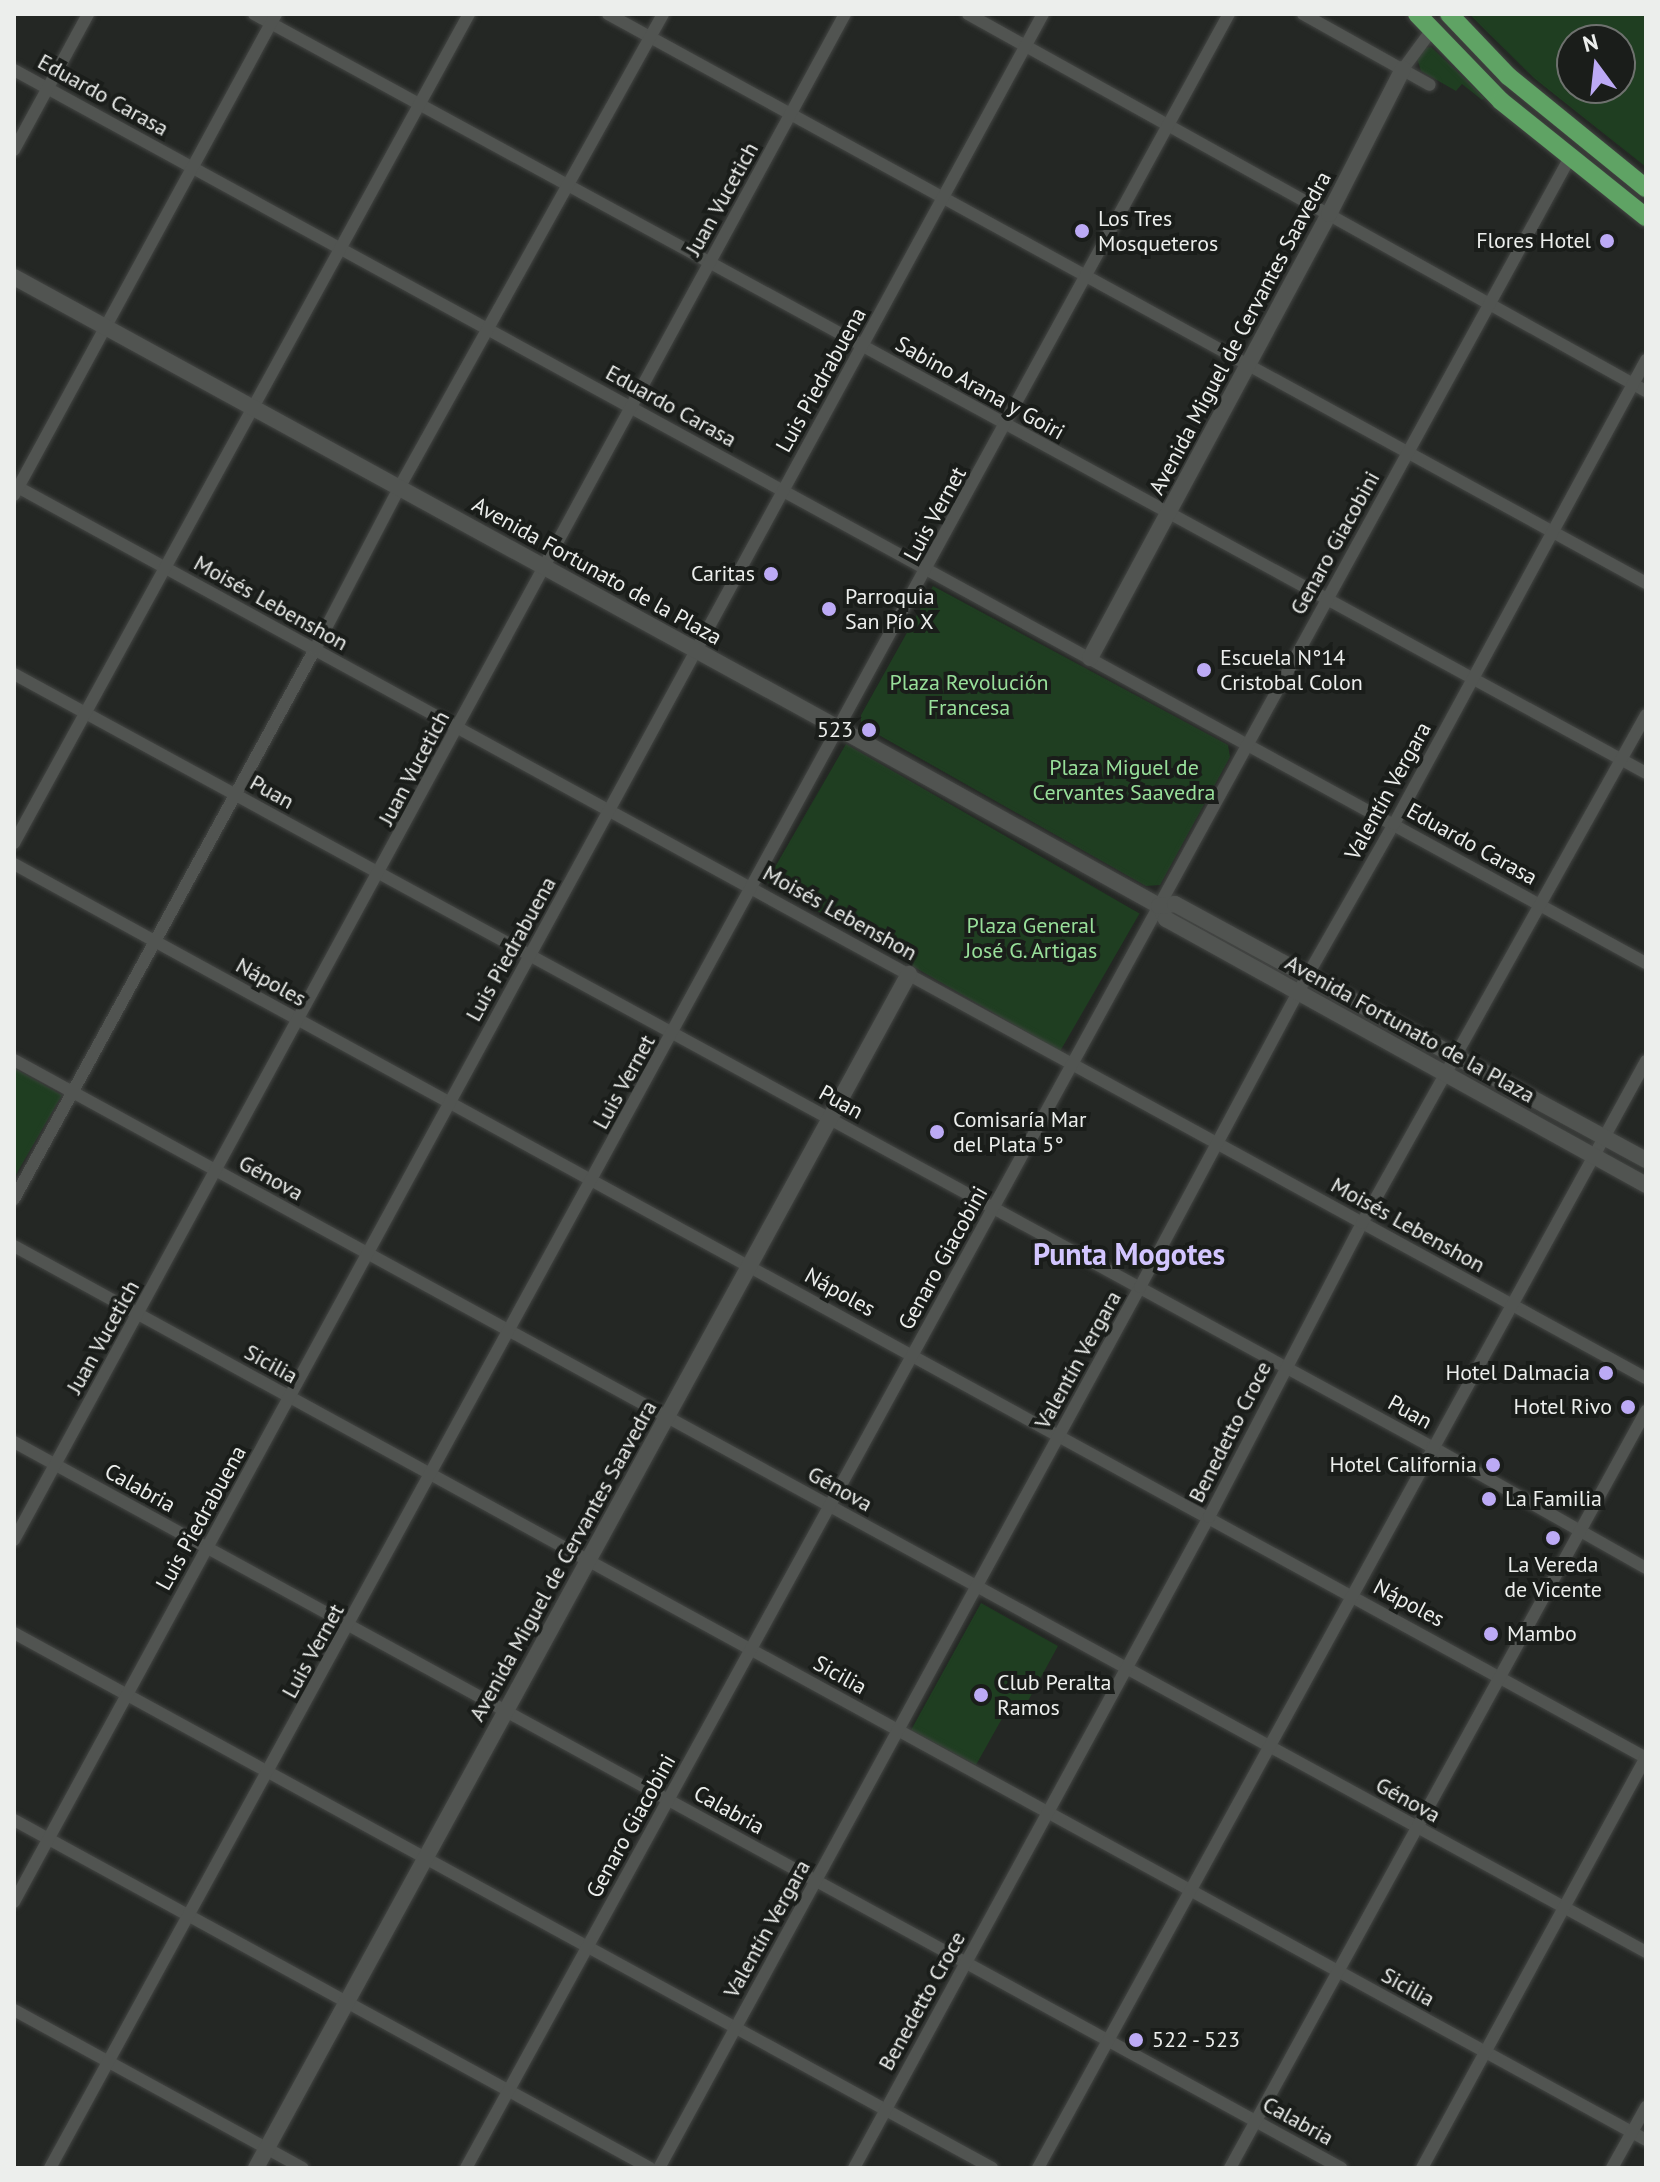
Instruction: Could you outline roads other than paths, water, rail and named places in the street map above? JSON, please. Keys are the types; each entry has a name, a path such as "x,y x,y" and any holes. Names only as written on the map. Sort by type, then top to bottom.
{"main road":[{"path":"1417,14 1501,101 1646,217"},
{"path":"1449,14 1508,76 1646,188"},
{"name":"Avenida Miguel de Cervantes Saavedra","path":"1090,658 1329,214 1403,69"},
{"name":"Avenida Fortunato de la Plaza","path":"14,277 1159,906 1166,919 1646,1185"},
{"name":"Avenida Fortunato de la Plaza","path":"1159,906 1175,904 1646,1160"},
{"name":"Avenida Miguel de Cervantes Saavedra","path":"256,2168 909,974"}],"street":[{"path":"14,150 88,14"},
{"name":"Sabino Arana y Goiri","path":"254,14 274,19 568,186 1646,773"},
{"path":"14,843 469,14"},
{"path":"608,14 1646,583"},
{"path":"14,1199 315,649 399,488 490,330 663,14"},
{"name":"Juan Vucetich","path":"14,1540 300,1020 845,14"},
{"path":"968,14 1646,391"},
{"name":"Luis Piedrabuena","path":"14,1902 1043,14"},
{"name":"Luis Vernet","path":"50,2168 511,1332 1229,14"},
{"path":"1303,14 1430,85"},
{"path":"15,489 274,19"},
{"name":"Avenida Miguel de Cervantes Saavedra","path":"1403,69 1431,31"},
{"name":"Eduardo Carasa","path":"14,70 1646,963"},
{"name":"Genaro Giacobini","path":"466,2168 1570,157"},
{"name":"Valentín Vergara","path":"659,2168 1298,992 1394,824 1646,360"},
{"name":"Moisés Lebenshon","path":"15,489 165,567 1646,1378"},
{"name":"Puan","path":"14,674 1140,1287 1646,1568"},
{"name":"Benedetto Croce","path":"854,2168 1209,1517 1362,1223 1646,715"},
{"name":"Nápoles","path":"14,864 1500,1675 1646,1758"},
{"name":"Génova","path":"14,1060 1646,1952"},
{"path":"1038,2168 1646,1061"},
{"name":"Sicilia","path":"14,1246 1646,2140"},
{"path":"1230,2168 1646,1411"},
{"name":"Calabria","path":"14,1442 1341,2168"},
{"path":"14,1633 992,2168"},
{"path":"1422,2168 1646,1758"},
{"path":"14,1820 650,2168"},
{"path":"14,2010 303,2168"},
{"path":"1612,2168 1646,2107"}],"place":[{"name":"Los Tres Mosqueteros","path":"1082,231"},
{"name":"Flores Hotel","path":"1607,241"},
{"name":"Caritas","path":"771,574"},
{"name":"Parroquia San Pío X","path":"829,609"},
{"name":"Escuela N°14 Cristobal Colon","path":"1204,670"},
{"name":"523","path":"869,730"},
{"name":"Comisaría Mar del Plata 5°","path":"937,1132"},
{"name":"Hotel Dalmacia","path":"1606,1373"},
{"name":"Hotel Rivo","path":"1628,1407"},
{"name":"Hotel California","path":"1493,1465"},
{"name":"La Familia","path":"1489,1499"},
{"name":"La Vereda de Vicente","path":"1553,1538"},
{"name":"Mambo","path":"1491,1634"},
{"name":"Club Peralta Ramos","path":"981,1695"},
{"name":"522 - 523","path":"1136,2040"}],"district":[{"name":"Punta Mogotes","path":"1129,1254"}],"park label":[{"name":"Plaza Revolución Francesa","path":"969,694"},
{"name":"Plaza Miguel de Cervantes Saavedra","path":"1124,780"},
{"name":"Plaza General José G. Artigas","path":"1031,938"}]}
